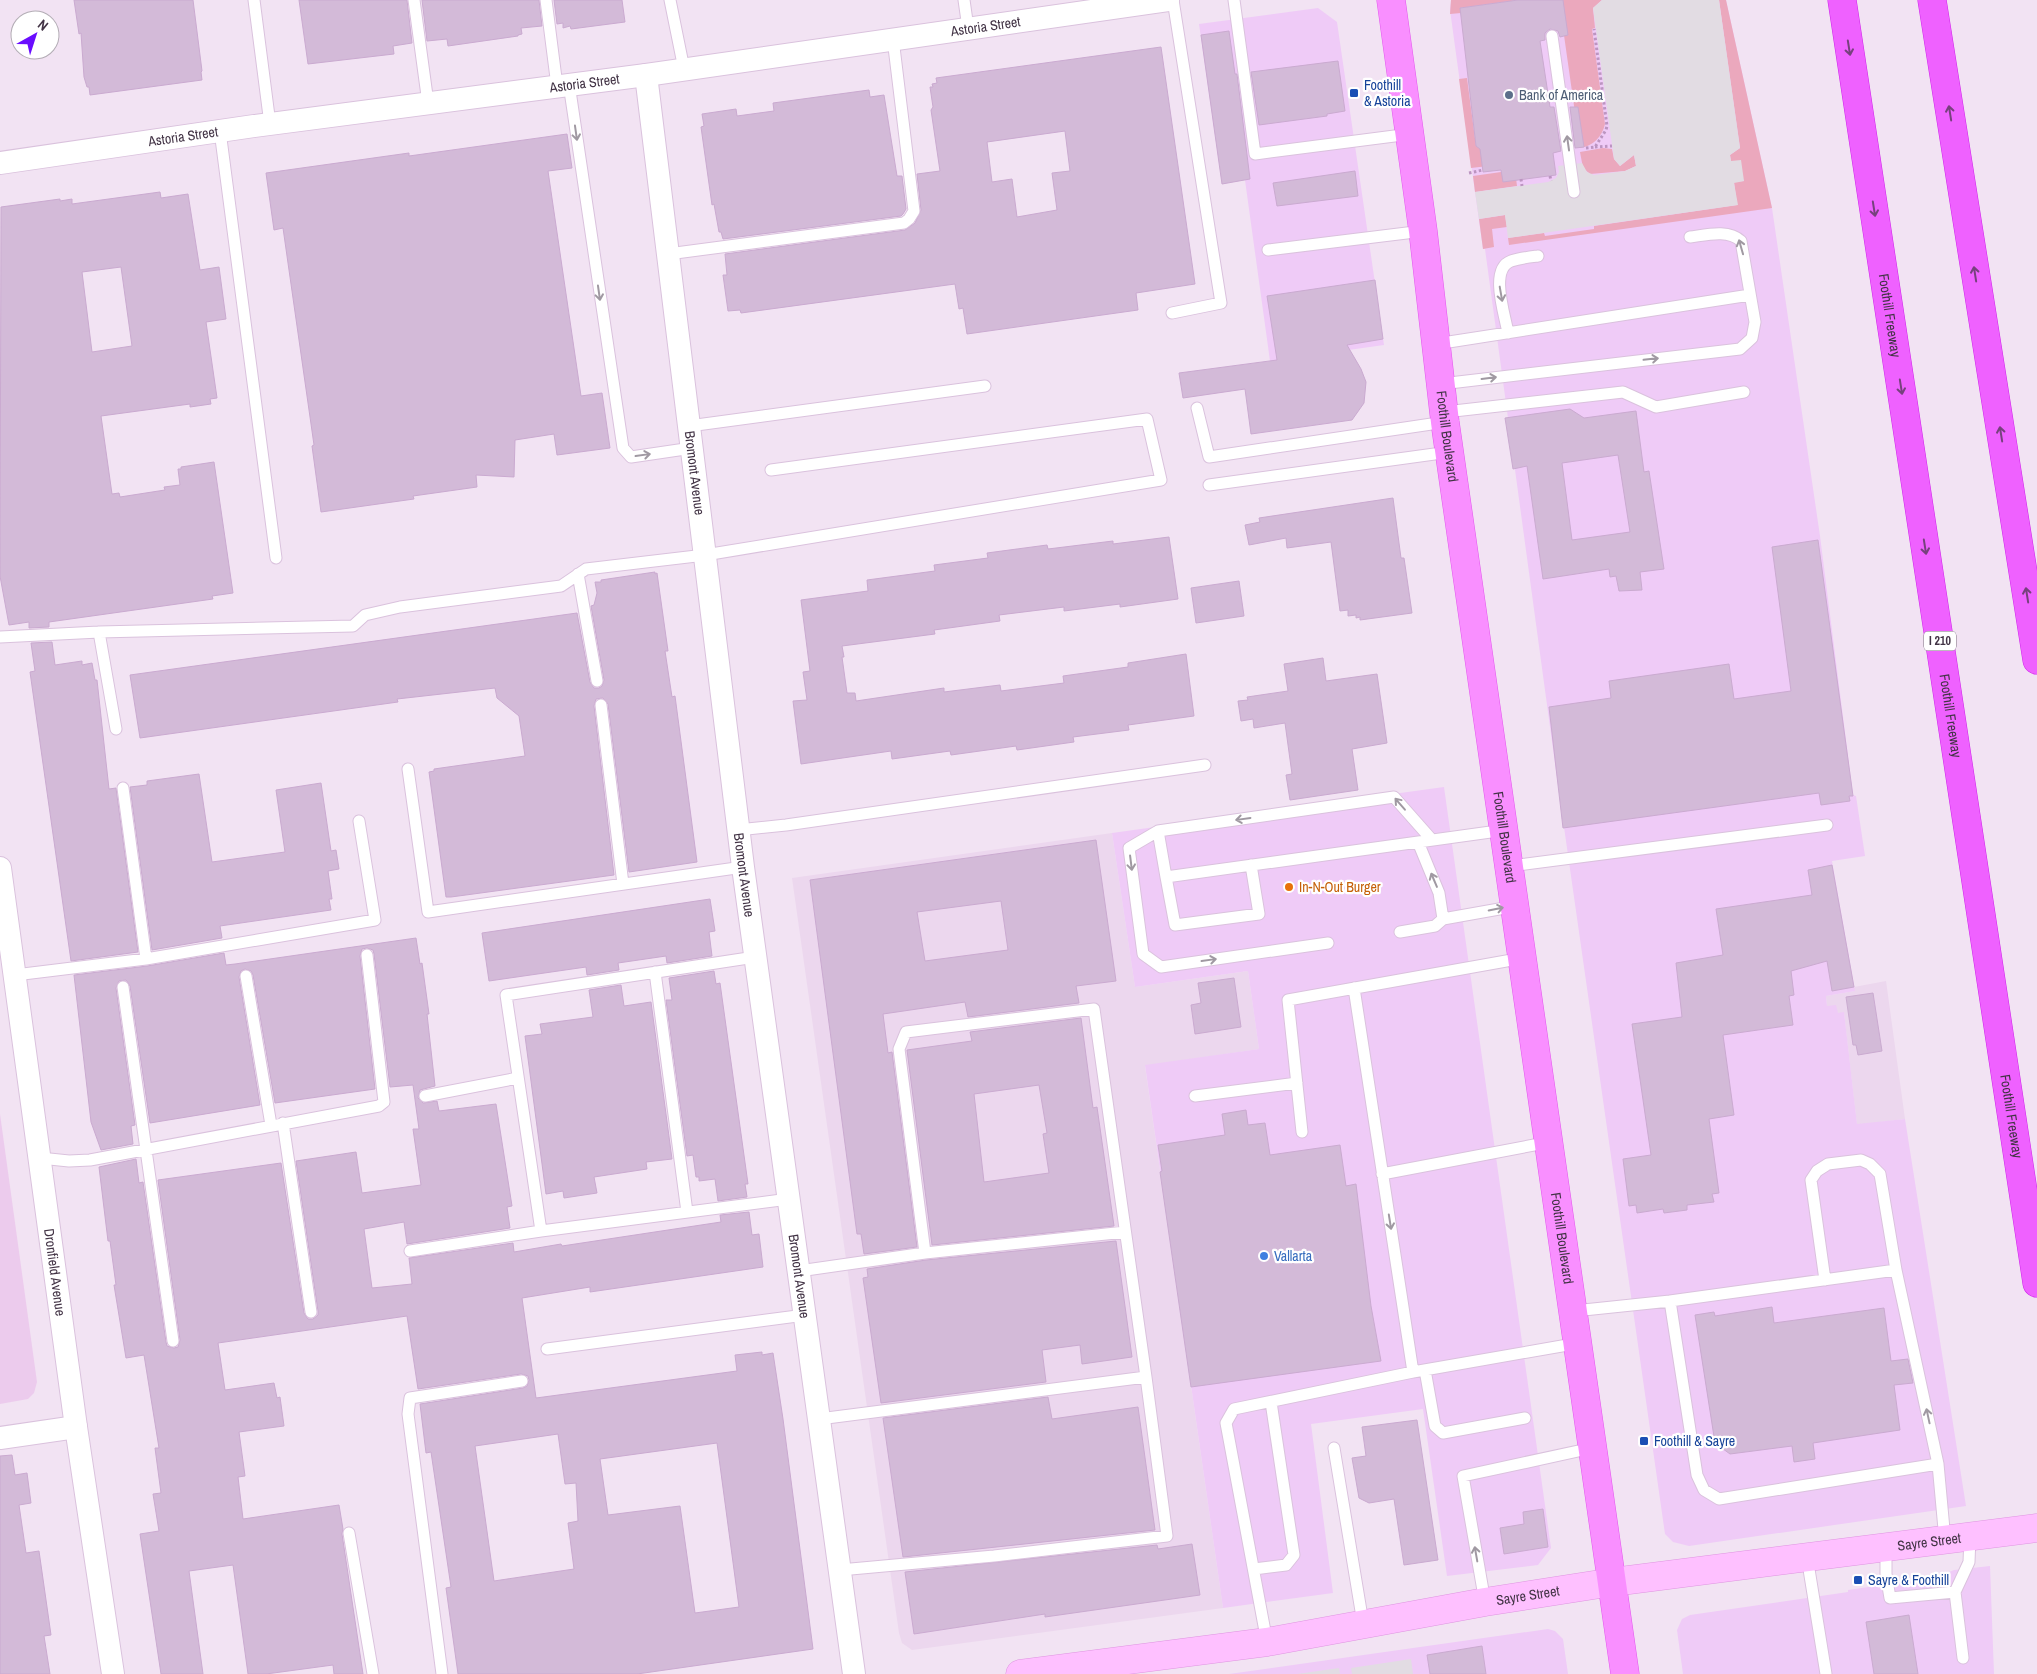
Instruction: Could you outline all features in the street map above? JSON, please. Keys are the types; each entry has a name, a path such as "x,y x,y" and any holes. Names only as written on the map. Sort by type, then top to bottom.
{"highway":[{"name":"Foothill Freeway","path":"1842,0 2037,1283"},
{"path":"1932,0 2037,660"}],"main road":[{"name":"Foothill Boulevard","path":"1391,0 1423,231 1449,452 1626,1674"}],"street":[{"name":"Astoria Street","path":"0,163 1168,0"},
{"name":"Bromont Avenue","path":"646,74 738,830 854,1674"},
{"name":"Dronfield Avenue","path":"0,868 76,1427 113,1674"},
{"path":"0,1438 76,1427"},
{"name":"Sayre Street","path":"1020,1674 1267,1642 1363,1623 1613,1582 2025,1530"}],"lane":[{"path":"254,0 270,124"},
{"path":"414,0 428,103"},
{"path":"546,0 563,85 623,448 631,457 692,448"},
{"path":"670,0 684,69"},
{"path":"964,0 968,28"},
{"path":"1172,312 1222,303 1173,0"},
{"path":"1234,0 1254,154 1410,134"},
{"path":"1552,36 1574,192"},
{"path":"668,254 904,223 909,219 914,211 893,39"},
{"path":"220,131 276,558"},
{"path":"1268,250 1423,231"},
{"path":"1441,384 1740,349 1752,338 1755,322 1741,242 1735,236 1707,234 1690,237"},
{"path":"1508,333 1498,278 1501,269 1510,261 1538,256"},
{"path":"1435,344 1750,295"},
{"path":"689,426 985,386"},
{"path":"1197,408 1209,457 1445,417 1623,392 1656,407 1744,392"},
{"path":"0,637 100,632 353,626 365,615 400,607 561,586 586,568 705,555 1161,480 1147,419 771,470"},
{"path":"1209,485 1449,452"},
{"path":"578,574 597,681"},
{"path":"100,632 116,729"},
{"path":"601,705 623,884"},
{"path":"738,830 786,825 1205,765"},
{"path":"408,769 428,912 743,867"},
{"path":"123,788 146,959"},
{"path":"1328,942 1161,967 1143,954 1129,848 1158,831 1394,797 1432,840"},
{"path":"15,975 146,959 375,920 359,821"},
{"path":"1510,866 1827,825"},
{"path":"1166,877 1505,830"},
{"path":"1158,831 1174,925 1259,914 1251,865"},
{"path":"1418,842 1439,893 1443,919"},
{"path":"1400,932 1435,926 1443,919 1516,906"},
{"path":"40,1158 69,1161 90,1160 379,1106 384,1102 367,955"},
{"path":"540,1231 506,995 755,957"},
{"path":"1302,1132 1288,1000 1523,958"},
{"path":"655,972 687,1212"},
{"path":"246,976 271,1125"},
{"path":"123,987 173,1341"},
{"path":"1354,988 1413,1372"},
{"path":"840,1570 1004,1555 1167,1536 1094,1009 906,1032 899,1048 925,1253"},
{"path":"425,1096 518,1078"},
{"path":"1194,1096 1296,1083"},
{"path":"283,1123 311,1312"},
{"path":"1382,1174 1550,1142"},
{"path":"1825,1280 1811,1180 1817,1171 1828,1164 1861,1160 1870,1164 1880,1174 1896,1270 1938,1464 1958,1539 1969,1562 1955,1592 1963,1658"},
{"path":"410,1251 540,1231 788,1198"},
{"path":"799,1271 925,1253 1125,1232"},
{"path":"1574,1311 1670,1301 1896,1270"},
{"path":"1670,1301 1697,1474 1704,1490 1719,1499 1938,1464"},
{"path":"547,1350 805,1315"},
{"path":"1267,1642 1226,1423 1234,1409 1413,1372 1579,1343"},
{"path":"1425,1370 1435,1426 1443,1433 1525,1418"},
{"path":"819,1419 1146,1377"},
{"path":"442,1674 409,1423 410,1398 522,1381"},
{"path":"1254,1569 1286,1565 1294,1555 1270,1402"},
{"path":"1334,1448 1363,1623"},
{"path":"1485,1602 1463,1476 1594,1448"},
{"path":"349,1533 373,1674"},
{"path":"1886,1548 1886,1574 1890,1598 1955,1592"},
{"path":"1807,1557 1826,1674"}],"path":[{"path":"1594,29 1607,126 1595,147"},
{"path":"1580,150 1612,146"},
{"path":"1469,172 1483,170"},
{"path":"1550,176 1551,181"},
{"path":"1521,179 1522,186"}],"shaded area":[{"path":"1451,0 1726,0 1772,208 1820,536 1853,795 1856,796 1865,856 1832,861 1855,991 1826,996 1827,1006 1836,1005 1838,1013 1844,1012 1857,1124 1905,1119 1966,1506 1689,1546 1673,1542 1665,1534 1556,771 1485,249 1483,249 1471,163 1450,10"},
{"path":"1451,0 1518,0 1460,8 1461,13 1450,14"},
{"path":"1559,0 1602,0 1593,8 1595,28 1592,29 1605,124 1602,133 1596,140 1580,148"},
{"path":"1602,0 1719,0 1740,148 1730,155 1731,161 1741,160 1744,181 1734,183 1738,205 1508,238 1505,215 1479,219 1475,192 1548,182 1556,178 1559,172 1558,166 1582,163 1587,172 1594,175 1625,171 1636,166 1634,155 1620,166 1614,159 1593,8"},
{"path":"1719,0 1726,0 1772,208 1509,245 1508,238 1544,233 1545,236 1594,229 1594,226 1737,205 1734,182 1744,181 1731,162 1730,155 1740,148"},
{"path":"1318,8 1337,22 1384,345 1270,361 1245,180 1222,184 1199,24"},
{"path":"1467,78 1476,146 1514,163 1471,168 1459,79"},
{"path":"1603,148 1612,149 1614,159 1620,166 1634,155 1636,166 1625,171 1590,174 1583,168 1580,152"},
{"path":"1515,170 1517,186 1475,192 1473,176"},
{"path":"1505,215 1507,227 1492,229 1494,247 1483,249 1479,219"},
{"path":"1444,787 1551,1548 1538,1565 1447,1576 1423,1409 1311,1424 1333,1593 1223,1608 1145,1065 1259,1049 1248,971 1135,987 1112,833"},
{"path":"1112,833 1135,987 1248,971 1259,1049 1145,1066 1223,1608 912,1650 902,1643 899,1633 792,878"},
{"path":"1886,981 1905,1119 1857,1125 1844,1013 1838,1013 1827,1006 1826,996 1854,991 1854,987"},
{"path":"0,1114 37,1382 34,1393 28,1399 0,1404"},
{"path":"1990,1566 1994,1674 1683,1674 1677,1630 1682,1619 1690,1615 1848,1592 1848,1590 1937,1577 1954,1570"},
{"path":"1548,1629 1555,1631 1563,1639 1568,1674 1229,1674"},
{"path":"1411,1659 1413,1674 1352,1674 1351,1668"},
{"path":"1339,1668 1340,1674 1297,1674"}],"building":[{"path":"74,0 193,0 202,80 90,95 89,87 87,87 84,77 81,33 79,34"},
{"path":"299,0 407,0 412,43 393,46 394,54 308,64"},
{"path":"422,0 539,0 542,26 521,28 522,34 518,36 448,46 447,39 427,41"},
{"path":"554,0 622,0 625,22 571,29 570,26 563,28 563,23 557,24"},
{"name":"Bank of America","path":"1518,0 1563,0 1568,35 1560,37 1558,31 1550,29 1545,33 1545,40 1540,41 1550,107 1554,107 1561,151 1553,153 1556,175 1503,182 1501,170 1483,172 1480,149 1476,146 1460,8"},
{"path":"1229,31 1235,74 1237,74 1250,179 1222,184 1201,35"},
{"path":"1161,47 1195,284 1136,293 1138,310 967,334 963,308 959,309 955,284 741,313 740,310 728,311 723,275 727,275 725,254 905,230 915,223 921,210 917,174 940,171 931,110 933,107 930,87 933,87 932,84 937,83 936,78","holes":["1065,131 1070,171 1052,173 1057,210 1017,217 1012,179 992,182 987,142"]},
{"path":"1338,61 1345,111 1327,114 1327,116 1259,125 1251,72"},
{"path":"869,90 870,97 884,95 897,176 902,176 906,209 903,214 901,216 723,239 721,232 719,232 714,204 712,205 701,127 704,126 702,114 736,109 737,116 774,111 773,103"},
{"path":"1570,107 1578,107 1584,147 1575,148"},
{"path":"567,134 572,168 548,171 581,396 602,393 610,448 557,455 554,434 515,440 514,477 476,475 477,487 413,496 414,499 321,512 312,446 314,445 283,228 274,230 266,173 409,153 409,156"},
{"path":"1355,171 1358,196 1277,206 1273,183"},
{"path":"160,192 161,198 188,194 200,270 219,267 226,319 206,322 217,398 210,399 211,404 190,407 190,404 101,416 112,494 119,493 120,497 165,490 164,487 180,485 178,469 181,469 181,467 214,462 233,593 212,596 213,599 49,622 49,627 29,628 29,622 9,625 0,576 1,207 60,199 60,201 72,199 72,204","holes":["121,267 132,346 92,352 82,272"]},
{"path":"1375,280 1383,339 1347,345 1366,382 1364,403 1352,420 1251,434 1245,389 1183,398 1179,373 1277,360 1267,296"},
{"path":"1570,409 1584,418 1636,411 1644,472 1649,471 1664,569 1640,572 1642,590 1619,591 1616,576 1610,577 1609,569 1543,579 1527,466 1513,469 1505,418","holes":["1618,455 1630,532 1572,540 1562,463"]},
{"path":"1393,498 1401,558 1404,558 1412,613 1360,620 1360,617 1356,618 1356,615 1348,616 1348,610 1340,611 1331,542 1287,548 1286,538 1249,545 1245,525 1260,522 1259,518"},
{"path":"1169,537 1178,599 1120,607 1120,604 1064,611 1064,607 999,615 1000,621 934,630 935,634 842,646 847,693 855,693 856,701 944,688 944,692 1000,685 1001,691 1064,683 1063,676 1128,667 1128,663 1186,654 1194,716 1128,725 1129,730 1073,737 1074,742 1017,750 1016,746 951,755 950,751 892,759 891,751 801,764 793,701 807,700 803,672 810,671 801,600 868,591 867,580 935,571 934,565 988,558 987,553 1047,545 1048,549 1113,541 1113,544"},
{"path":"1818,540 1853,796 1849,796 1850,801 1821,805 1819,793 1563,828 1549,707 1611,698 1609,681 1729,664 1734,699 1791,691 1772,547"},
{"path":"655,572 655,574 657,573 668,651 665,651 672,697 675,696 697,862 629,872 608,704 603,698 596,699 594,706 614,875 451,897 446,897 429,772 434,771 434,769 525,756 519,716 497,698 495,688 397,699 398,702 140,738 130,675 577,613 590,682 594,688 599,688 604,680 591,606 594,605 597,593 595,582"},
{"path":"1239,581 1244,616 1196,623 1191,588"},
{"path":"52,642 55,665 82,661 82,665 92,663 95,680 97,680 109,789 116,788 138,952 71,961 30,672 35,671 31,643"},
{"path":"1323,658 1326,681 1377,674 1387,743 1352,749 1358,790 1290,800 1286,775 1292,774 1285,723 1254,728 1253,719 1241,721 1238,701 1248,700 1247,697 1288,691 1284,664"},
{"path":"199,774 212,862 285,852 276,790 321,783 331,851 336,850 339,869 328,871 332,899 329,899 331,910 220,926 222,938 152,950 130,787 147,785 147,781"},
{"path":"1096,840 1116,981 1076,986 1079,1003 968,1017 965,1002 883,1014 888,1053 892,1052 917,1247 864,1254 861,1234 857,1234 810,880","holes":["1001,901 1008,950 925,961 917,912"]},
{"path":"1832,865 1854,987 1832,991 1827,961 1791,971 1794,995 1789,996 1793,1025 1723,1035 1734,1115 1709,1119 1719,1193 1712,1194 1714,1202 1687,1205 1687,1210 1664,1213 1663,1209 1637,1213 1636,1205 1629,1206 1623,1159 1651,1155 1632,1024 1682,1017 1676,963 1723,955 1716,909 1812,895 1808,870"},
{"path":"710,899 715,931 709,932 712,956 667,963 666,956 618,963 619,970 587,975 586,967 489,981 482,933"},
{"path":"416,938 420,964 422,963 429,1014 427,1014 435,1086 420,1090 418,1098 423,1103 437,1101 439,1111 496,1104 512,1206 507,1207 510,1228 407,1244 404,1222 364,1229 372,1288 412,1284 409,1258 513,1243 514,1252 561,1244 562,1246 721,1222 720,1215 749,1212 752,1235 759,1234 763,1267 590,1292 590,1287 522,1298 536,1398 737,1371 735,1355 762,1352 762,1355 773,1353 813,1649 637,1674 458,1674 446,1588 451,1587 431,1452 426,1453 420,1404 523,1388 527,1386 529,1380 528,1376 521,1374 418,1389 407,1316 218,1343 225,1390 274,1383 277,1398 280,1397 284,1426 239,1432 245,1476 238,1477 243,1519 339,1505 363,1674 334,1674 333,1665 266,1674 248,1674 233,1565 189,1571 203,1674 161,1674 140,1534 159,1531 153,1494 161,1493 155,1448 159,1448 144,1355 126,1358 114,1285 116,1285 110,1241 108,1241 99,1167 136,1159 139,1183 143,1182 166,1342 167,1346 174,1348 178,1347 180,1340 158,1180 281,1163 304,1313 308,1319 313,1319 318,1315 318,1311 296,1161 356,1152 362,1193 421,1185 413,1129 419,1129 413,1085 390,1087 374,954 373,950 367,948 362,949 360,956 375,1089 275,1103 253,975 251,971 245,969 241,971 239,977 260,1105 150,1123 130,986 126,980 119,981 116,988 135,1125 131,1126 133,1144 101,1150 91,1122 74,975 147,966 224,953 226,965","holes":["558,1434 565,1484 576,1483 578,1521 568,1523 574,1569 494,1581 475,1446","717,1443 739,1607 695,1613 680,1506 608,1515 600,1459"]},
{"path":"714,971 716,984 720,983 748,1184 745,1184 747,1197 718,1201 715,1179 699,1181 699,1177 696,1177 693,1155 687,1156 666,1000 672,1000 669,978"},
{"path":"1234,978 1241,1027 1195,1034 1191,1005 1201,1003 1198,983"},
{"path":"621,985 624,1006 651,1002 672,1159 646,1162 647,1169 594,1177 597,1193 564,1198 563,1191 546,1194 525,1036 542,1034 540,1024 593,1017 589,990"},
{"path":"1873,993 1882,1051 1858,1055 1856,1045 1853,1045 1846,997"},
{"path":"1081,1018 1093,1108 1097,1107 1114,1226 932,1245 907,1050 972,1041 970,1032","holes":["1039,1085 1047,1133 1043,1134 1049,1173 984,1182 974,1094"]},
{"name":"Vallarta","path":"1246,1110 1248,1125 1265,1123 1270,1155 1340,1145 1346,1186 1356,1184 1371,1306 1381,1361 1191,1387 1160,1172 1162,1171 1158,1145 1225,1135 1222,1114"},
{"path":"1116,1241 1132,1357 1082,1364 1080,1345 1042,1350 1046,1382 881,1403 863,1278 868,1277 867,1269 926,1260"},
{"path":"1772,1307 1774,1323 1884,1308 1891,1361 1908,1359 1913,1383 1894,1385 1900,1430 1813,1443 1815,1459 1794,1462 1792,1446 1730,1454 1715,1443 1695,1315 1714,1312 1715,1316"},
{"path":"1048,1397 1052,1419 1138,1407 1155,1530 903,1557 883,1418"},
{"path":"1417,1420 1438,1560 1404,1565 1394,1499 1369,1503 1359,1498 1352,1458 1366,1456 1362,1427"},
{"path":"12,1455 15,1475 27,1473 31,1503 19,1505 26,1553 39,1551 51,1635 44,1636 50,1674 0,1674 0,1456"},
{"path":"1543,1509 1548,1547 1504,1554 1500,1528 1524,1524 1523,1512"},
{"path":"1192,1544 1200,1595 1045,1617 1045,1614 914,1634 905,1572 1157,1545 1158,1549"},
{"path":"1909,1615 1918,1674 1874,1674 1866,1622"},
{"path":"1482,1646 1486,1674 1430,1674 1427,1655"}],"place":[{"name":"Foothill & Astoria","path":"1354,93"},
{"name":"Bank of America","path":"1509,95"},
{"name":"In-N-Out Burger","path":"1289,887"},
{"name":"Vallarta","path":"1264,1256"},
{"name":"Foothill & Sayre","path":"1644,1441"},
{"name":"Sayre & Foothill","path":"1858,1580"}]}
